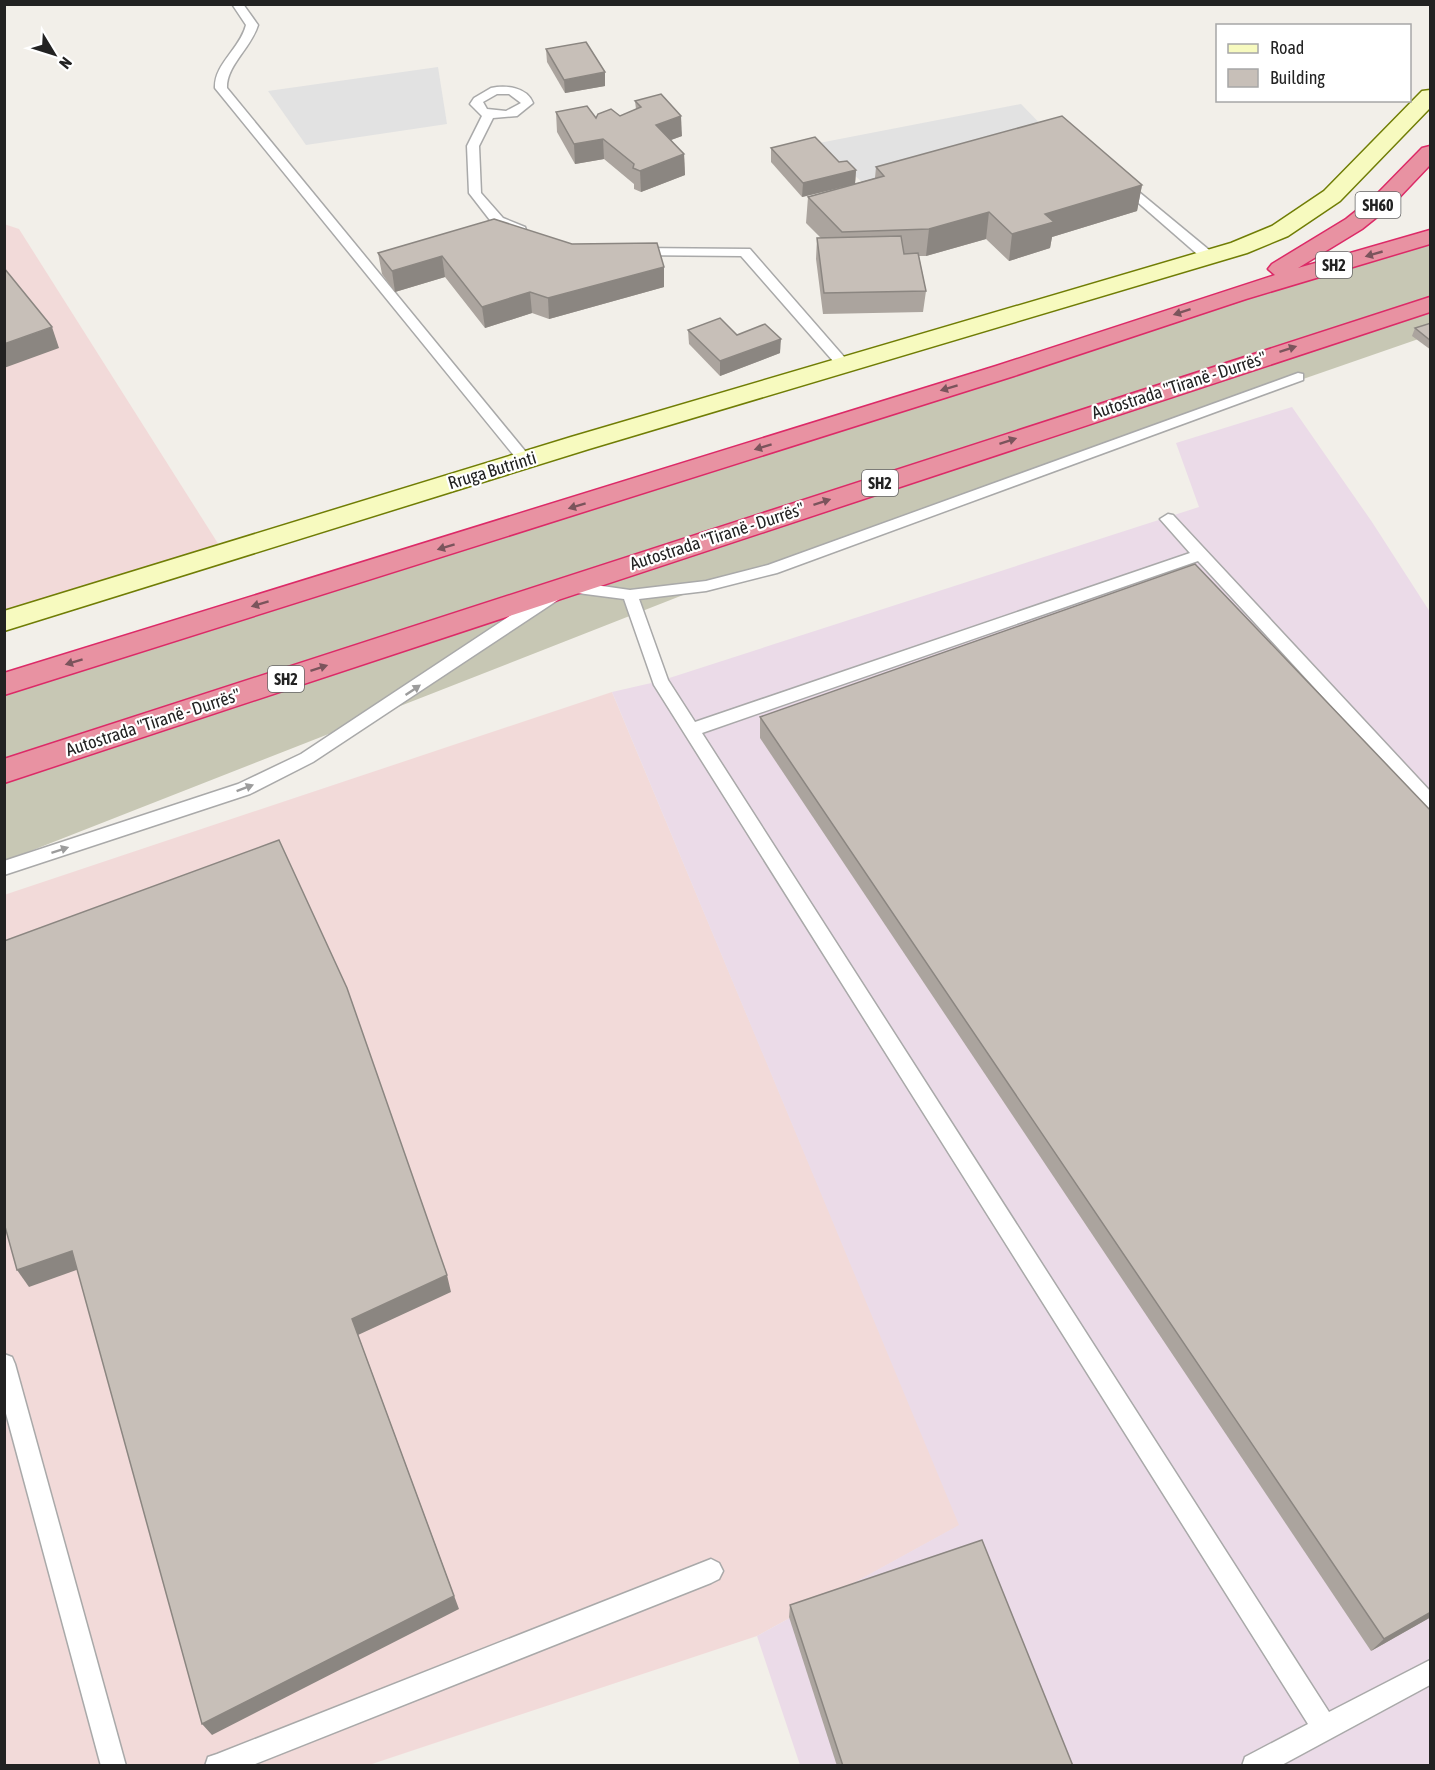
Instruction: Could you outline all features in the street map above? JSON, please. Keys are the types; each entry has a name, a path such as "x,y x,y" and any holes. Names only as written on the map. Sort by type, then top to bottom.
{"highway":[{"name":"SH60","path":"1317,247 1354,224 1384,200 1431,153"},
{"name":"SH2","path":"4,684 936,392 1237,294 1431,237"},
{"path":"1237,294 1317,247"},
{"name":"Autostrada \"Tiranë - Durrës\"","path":"4,771 1192,380 1431,304"}],"main road":[{"name":"Rruga Butrinti","path":"4,621 525,460 1209,257 1280,231 1332,196 1431,96"},
{"path":"1280,231 1317,247"}],"lane":[{"path":"237,4 252,25 242,48 224,69 220,78 221,88 525,460"},
{"path":"489,114 473,146 475,193 498,221 534,236"},
{"path":"1111,172 1209,257"},
{"path":"619,252 745,252 845,366"},
{"path":"4,868 244,789 272,777 368,720 567,586 630,595 706,586 772,569 1298,377"},
{"path":"1168,519 1431,802"},
{"path":"691,730 1200,555"},
{"path":"630,595 660,681 1325,1728"},
{"path":"4,1364 114,1766"},
{"path":"217,1766 711,1571"},
{"path":"1254,1766 1431,1672"}],"shaded area":[{"path":"438,67 447,124 306,145 268,91"},
{"path":"1021,104 1058,142 874,193 819,143"},
{"path":"4,224 19,229 224,553 4,621"},
{"path":"1430,240 1430,335 706,586 5,861 5,684"},
{"path":"1292,407 1372,522 1430,612 1430,1765 800,1765 757,1636 959,1525 612,692 660,681 1199,507 1176,443"},
{"path":"612,692 960,1525 757,1636 369,1765 5,1765 4,895"}],"building":[{"path":"586,42 605,72 564,80 546,49"},
{"path":"661,94 681,116 656,125 684,154 640,171 633,168 634,164 603,139 574,144 556,112 587,106 596,118 598,114 611,109 620,116 641,107 635,101"},
{"path":"1062,116 1142,185 1045,214 1054,222 1012,234 989,212 929,229 842,232 808,197 884,176 876,167"},
{"path":"815,137 839,162 847,161 856,170 803,183 771,148"},
{"path":"494,219 572,244 657,243 664,267 548,298 530,292 482,307 442,256 392,271 378,253"},
{"path":"901,236 904,254 918,253 926,291 824,293 817,238"},
{"path":"4,268 52,327 4,344"},
{"path":"720,318 737,335 765,324 781,339 720,361 688,330"},
{"path":"1431,323 1431,341 1415,328"},
{"path":"1195,564 1431,811 1431,1612 1384,1639 760,717"},
{"path":"279,840 347,988 447,1275 352,1319 454,1596 202,1724 72,1251 17,1270 4,1223 4,941"},
{"path":"982,1540 1073,1766 843,1766 790,1605"}]}
